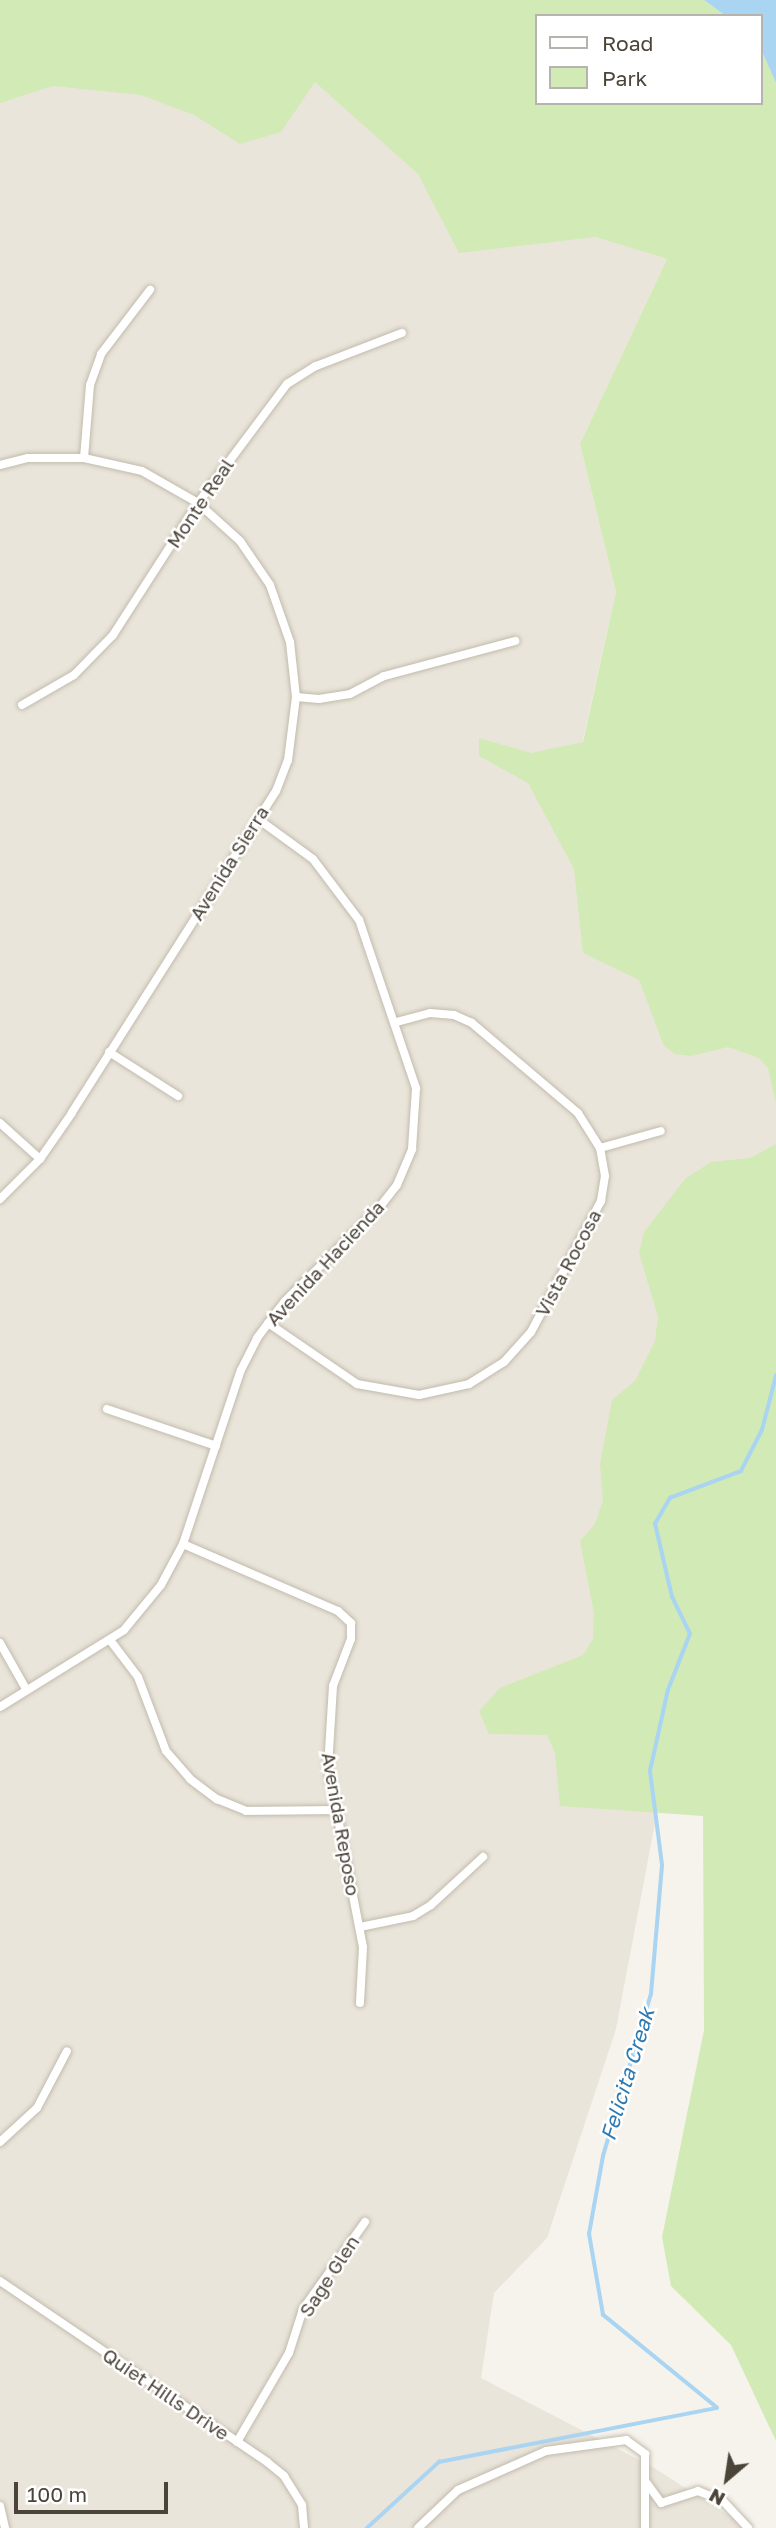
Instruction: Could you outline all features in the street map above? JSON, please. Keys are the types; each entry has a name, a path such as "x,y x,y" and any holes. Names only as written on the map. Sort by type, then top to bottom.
{"street":[{"path":"84,458 90,385 101,354 150,290"},
{"name":"Monte Real","path":"22,705 90,662 198,503 287,384 316,366 402,333"},
{"name":"Avenida Sierra","path":"0,465 28,458 84,458 142,471 198,503 240,541 270,585 290,642 296,697 288,760 258,819 40,1159 0,1199"},
{"path":"296,697 319,699 350,694 384,676 515,641"},
{"name":"Avenida Hacienda","path":"0,1707 124,1630 161,1586 183,1544 241,1370 268,1323 397,1185 412,1149 418,1102 396,1021 359,920 330,877 313,859 258,819"},
{"name":"Vista Rocosa","path":"268,1323 357,1384 419,1395 469,1384 504,1362 531,1332 601,1201 605,1176 600,1148 578,1113 471,1023 454,1015 429,1013 396,1021"},
{"path":"109,1052 178,1096"},
{"path":"0,1123 40,1159"},
{"path":"600,1148 661,1131"},
{"path":"107,1409 216,1446"},
{"name":"Avenida Reposo","path":"183,1544 338,1611 351,1623 327,1727 335,1810 360,1927 364,1975 360,2003"},
{"path":"110,1640 138,1677 166,1751 199,1785 217,1799 261,1814 335,1810"},
{"path":"0,1643 26,1689"},
{"path":"360,1927 413,1916 431,1905 483,1857"},
{"path":"0,2142 37,2108 66,2051"},
{"name":"Sage Glen","path":"237,2442 289,2353 303,2309 365,2222"},
{"name":"Quiet Hills Drive","path":"0,2281 284,2476 302,2505 304,2528"},
{"path":"418,2528 458,2490 545,2451 626,2440 645,2454 645,2528"},
{"path":"645,2479 653,2497 661,2503 698,2491 723,2501 748,2528"},
{"path":"0,2506 5,2528"}],"shaded area":[{"path":"0,0 276,0 595,237 667,259 580,444 616,592 572,789 731,996 776,1078 776,1184 616,2029 547,2238 494,2293 481,2378 651,2466 748,2528 0,2528"}],"green space":[{"path":"0,0 704,0 723,14 534,14 534,105 762,105 762,52 776,83 776,1103 768,1068 759,1058 728,1047 691,1056 675,1054 664,1046 639,980 583,953 574,869 528,783 479,756 479,738 531,753 583,742 616,592 580,444 667,259 595,237 459,253 418,174 315,82 281,132 240,144 194,115 141,95 53,86 0,103"},
{"path":"776,1144 776,2441 731,2345 671,2286 662,2237 704,2030 703,1816 560,1806 555,1753 547,1735 489,1734 479,1711 500,1688 583,1655 593,1639 594,1613 580,1541 595,1524 603,1500 600,1464 612,1400 635,1381 655,1341 658,1317 639,1253 644,1232 685,1179 711,1162 750,1158"}],"water":[{"path":"704,0 776,0 776,83 762,52 762,14 723,14"}],"waterway":[{"name":"Felicita Creak","path":"367,2528 439,2462 717,2408 603,2315 589,2234 603,2156 651,1994 662,1865 650,1771 668,1690 690,1634 672,1597 655,1524 670,1498 741,1471 762,1430 776,1376"}]}
